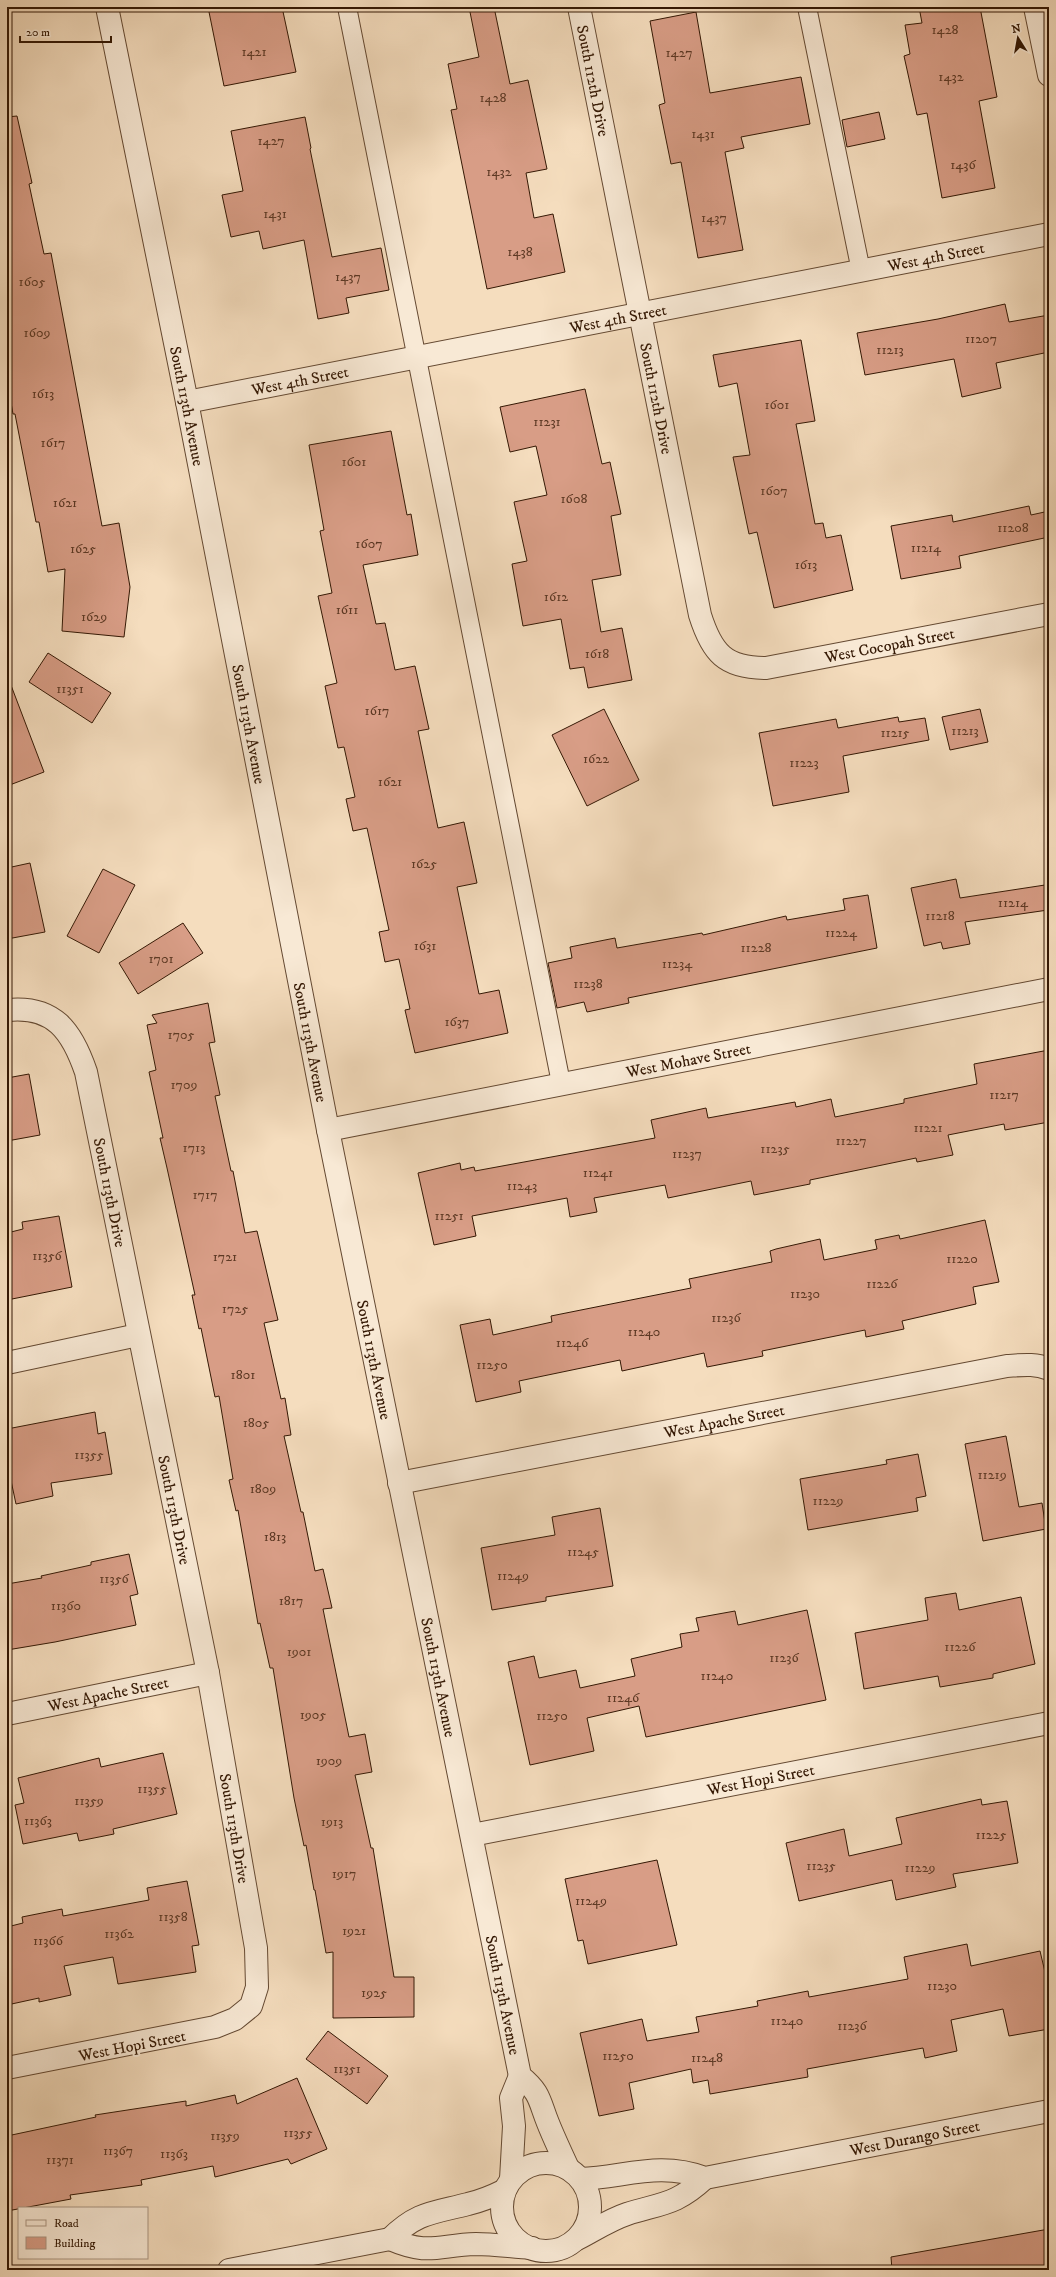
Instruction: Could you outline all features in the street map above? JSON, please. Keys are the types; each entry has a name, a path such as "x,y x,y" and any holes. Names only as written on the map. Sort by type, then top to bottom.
{"street":[{"name":"South 113th Avenue","path":"107,7 187,402 328,1130 520,2076 511,2098 514,2126 508,2185"},
{"name":"South 112th Drive","path":"579,7 700,615 706,635 718,653 730,663"},
{"path":"1035,7 1049,75"},
{"name":"West 4th Street","path":"187,402 1049,234"},
{"name":"West Cocopah Street","path":"730,663 748,668 785,665 1049,614"},
{"name":"West Mohave Street","path":"328,1130 561,1083 1049,989"},
{"name":"South 113th Drive","path":"7,1010 21,1008 40,1012 58,1022 70,1036 79,1052 86,1072 138,1335 208,1673 256,1948 257,1986 251,2006"},
{"path":"7,1363 138,1335"},
{"name":"West Apache Street","path":"399,1483 1007,1366 1035,1365 1049,1369"},
{"name":"West Apache Street","path":"7,1714 208,1673"},
{"name":"West Hopi Street","path":"472,1835 1049,1723"},
{"name":"West Hopi Street","path":"7,2068 198,2032 235,2018 251,2006"},
{"name":"South 113th Avenue","path":"520,2076 537,2093 542,2103 546,2119 574,2174"},
{"name":"West Durango Street","path":"704,2178 1049,2111"},
{"path":"229,2270 390,2239 416,2218 433,2211 461,2206 508,2185 521,2171 532,2165 544,2163 557,2164 574,2174 588,2194 590,2210 583,2231 576,2239"},
{"path":"390,2239 405,2246 423,2249 488,2244 547,2250 562,2248 613,2220 675,2201 691,2191 704,2178 687,2171 668,2169 574,2174"},
{"path":"508,2185 503,2214 506,2225 512,2235 532,2248"}],"lane":[{"path":"347,7 561,1083"},
{"path":"807,7 861,271"}],"building":[{"path":"208,7 282,7 296,72 224,86"},
{"path":"469,7 494,7 510,84 528,80 547,169 526,173 534,218 553,214 565,272 487,289 451,110 457,109 448,64 479,57"},
{"path":"919,7 980,7 997,97 979,101 995,188 942,198 927,113 917,115 904,56 910,54 905,25 922,23"},
{"path":"696,12 710,93 801,77 810,124 741,137 744,148 725,152 743,250 698,258 681,162 671,164 659,105 665,103 650,21"},
{"path":"879,112 885,139 847,147 842,120"},
{"path":"17,116 32,183 29,184 44,254 51,253 102,526 119,523 130,587 124,637 62,631 65,569 48,572 39,522 36,522 15,414 13,414 7,380 7,117"},
{"path":"305,117 332,257 381,248 389,290 346,298 349,313 318,319 304,240 263,249 259,231 231,237 222,195 243,191 231,131"},
{"path":"1005,304 1009,322 1049,315 1049,352 996,363 1001,388 962,397 954,359 865,375 857,333 938,319"},
{"path":"801,340 815,421 796,424 815,524 823,523 826,538 841,535 853,590 774,608 757,532 749,534 733,457 750,455 737,383 719,387 713,355"},
{"path":"585,389 602,464 610,462 621,514 611,516 621,575 592,580 601,632 622,628 632,680 588,688 584,667 570,669 561,619 523,626 512,564 527,561 514,502 547,495 536,446 510,452 500,407"},
{"path":"391,431 407,515 411,514 418,555 363,565 376,624 385,623 395,670 415,666 429,729 418,731 438,828 464,822 477,883 457,887 479,994 499,990 508,1033 415,1053 405,1010 410,1009 399,959 385,962 379,932 389,930 367,828 353,831 346,799 355,797 344,747 338,748 325,686 337,683 318,596 332,593 320,531 324,530 309,445"},
{"path":"1029,506 1031,515 1049,511 1049,537 959,556 961,568 901,579 891,526 952,515 953,522"},
{"path":"48,653 111,693 92,723 29,682"},
{"path":"7,680 9,680 44,772 7,786"},
{"path":"604,709 639,780 587,806 552,735"},
{"path":"980,709 988,742 950,750 942,717"},
{"path":"898,717 899,722 925,718 929,740 843,756 849,792 773,806 759,733 836,719 838,728"},
{"path":"30,863 45,932 7,939 7,868"},
{"path":"103,869 135,885 99,953 67,936"},
{"path":"956,879 960,898 1045,885 1048,910 965,922 970,944 943,949 941,942 924,946 911,888"},
{"path":"868,895 877,948 628,998 629,1003 587,1012 584,1002 557,1008 548,963 572,958 570,947 615,938 617,948 702,933 703,935 786,916 787,920 845,910 843,899"},
{"path":"183,923 203,953 138,994 119,963"},
{"path":"208,1003 215,1042 209,1043 220,1095 215,1096 231,1171 233,1171 245,1233 257,1231 278,1320 264,1323 281,1399 285,1398 291,1435 284,1436 301,1512 303,1512 315,1571 323,1569 332,1608 323,1609 349,1737 365,1734 372,1772 355,1775 371,1848 373,1848 394,1977 414,1977 414,2017 333,2018 333,1952 326,1953 306,1845 304,1846 294,1798 273,1668 270,1668 260,1623 258,1624 238,1510 236,1511 229,1480 233,1479 219,1396 215,1397 201,1328 199,1329 192,1295 195,1295 160,1138 163,1138 149,1072 156,1070 147,1025 157,1023 152,1015"},
{"path":"1049,1050 1049,1122 1005,1130 1004,1124 948,1135 953,1155 917,1162 916,1158 810,1180 810,1184 754,1195 751,1181 668,1198 665,1185 594,1198 597,1212 570,1217 567,1198 472,1216 476,1236 434,1245 418,1173 460,1163 461,1170 474,1167 475,1171 655,1138 651,1120 706,1108 708,1118 795,1102 796,1107 831,1099 835,1117 904,1103 904,1099 977,1084 974,1064"},
{"path":"29,1074 40,1135 7,1141 7,1078"},
{"path":"59,1216 72,1287 7,1300 7,1233 23,1229 22,1222"},
{"path":"985,1220 999,1282 973,1287 976,1304 902,1321 904,1329 866,1337 865,1330 762,1351 763,1356 707,1367 704,1353 622,1371 620,1360 519,1381 521,1392 476,1402 460,1325 490,1319 493,1335 552,1322 551,1316 691,1288 689,1279 772,1262 770,1251 776,1249 820,1239 824,1260 877,1249 875,1240 899,1235 900,1239"},
{"path":"95,1412 98,1434 105,1432 112,1474 51,1483 53,1496 16,1504 7,1462 7,1429"},
{"path":"1006,1436 1019,1507 1042,1503 1046,1529 983,1541 965,1444"},
{"path":"918,1454 926,1496 916,1498 918,1511 808,1530 800,1479 887,1464 886,1460"},
{"path":"600,1508 613,1586 546,1597 546,1601 492,1610 481,1548 555,1535 552,1517"},
{"path":"129,1554 138,1594 130,1596 136,1625 55,1642 7,1650 7,1584 42,1578 41,1576 91,1565 91,1562"},
{"path":"956,1593 959,1610 1021,1597 1035,1664 993,1674 993,1678 940,1687 938,1676 864,1689 855,1633 928,1620 925,1598"},
{"path":"807,1610 826,1700 646,1737 639,1706 587,1718 594,1751 530,1765 508,1662 534,1656 539,1678 576,1670 580,1688 635,1676 631,1659 682,1647 680,1634 699,1631 696,1618 735,1611 738,1625"},
{"path":"163,1753 177,1814 113,1829 114,1834 79,1841 77,1833 23,1844 15,1805 24,1803 18,1778 99,1758 101,1767"},
{"path":"981,1799 982,1805 1007,1801 1018,1863 953,1874 956,1887 896,1900 892,1880 799,1901 786,1843 844,1829 849,1856 902,1844 896,1818"},
{"path":"657,1860 677,1945 588,1964 583,1940 578,1941 565,1879"},
{"path":"187,1881 199,1945 192,1946 196,1972 118,1984 113,1957 64,1966 71,1995 39,2002 39,1998 7,2005 7,1927 23,1923 22,1917 62,1909 63,1916 149,1900 147,1888"},
{"path":"967,1944 971,1966 1040,1951 1049,1989 1049,2029 1009,2036 1003,2009 951,2020 957,2051 925,2058 923,2048 807,2069 808,2077 710,2094 708,2080 693,2083 691,2069 629,2083 634,2109 599,2116 580,2033 642,2019 647,2041 699,2032 696,2017 758,2006 757,2001 808,1991 809,1997 908,1979 904,1957"},
{"path":"328,2031 388,2076 367,2104 306,2059"},
{"path":"297,2078 327,2149 291,2164 288,2159 215,2177 213,2166 141,2180 142,2185 70,2195 71,2199 28,2207 18,2207 18,2209 7,2211 7,2136 96,2117 95,2115 186,2101 186,2106 235,2095 237,2104"},
{"path":"1049,2229 1049,2270 892,2270 891,2257"}]}
